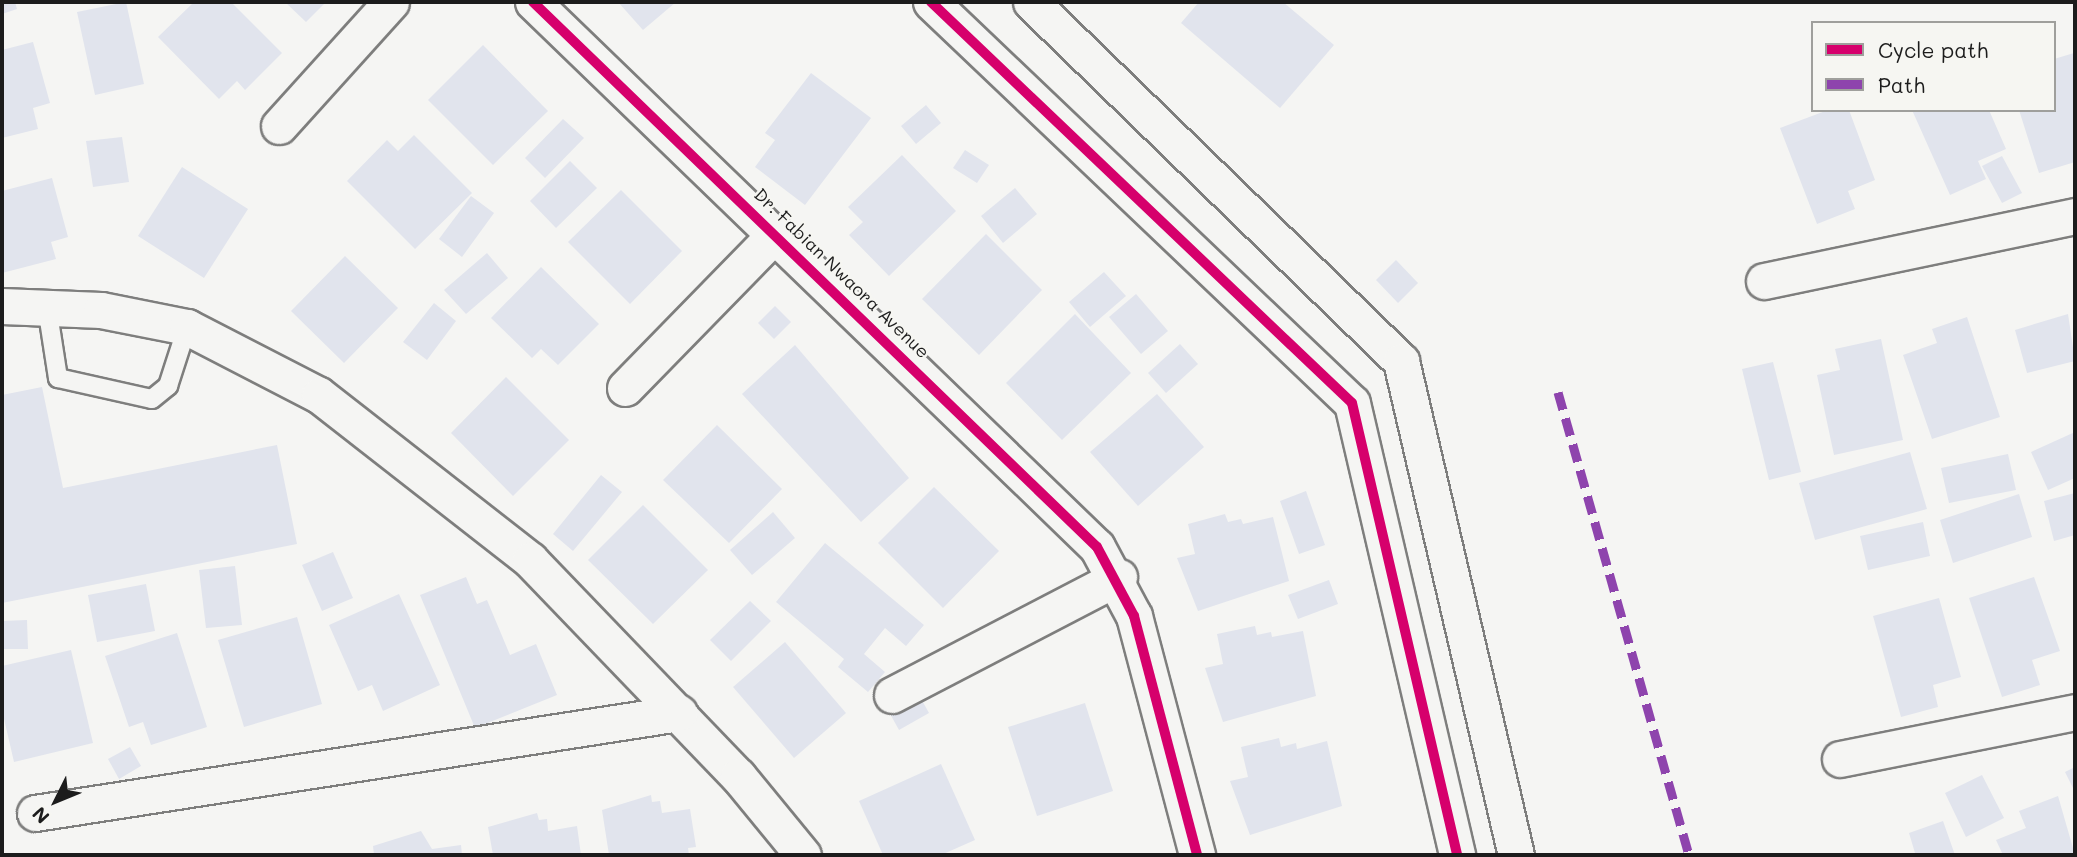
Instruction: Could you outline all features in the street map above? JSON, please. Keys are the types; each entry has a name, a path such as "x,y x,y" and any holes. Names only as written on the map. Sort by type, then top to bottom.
{"street":[{"path":"279,126 391,2"},
{"name":"Dr. Fabian Nwaora Avenue","path":"533,2 776,233 1097,547 1119,577 1150,668 1197,855"},
{"path":"931,2 1352,403 1457,855"},
{"path":"1031,2 1401,361 1516,855"},
{"path":"1764,281 2075,216"},
{"path":"625,388 776,233"},
{"path":"2,306 47,307 187,327 319,395 424,473 530,560 679,713 803,855"},
{"path":"892,695 1119,577"},
{"path":"1840,760 2075,712"},
{"path":"34,813 679,713"}],"lane":[{"path":"47,307 58,378 152,399 168,386 187,327"}],"building":[{"path":"2,2 15,2 17,9 2,14"},
{"path":"126,2 144,84 95,95 77,12"},
{"path":"194,2 231,2 282,53 245,90 237,81 219,99 158,37"},
{"path":"285,2 326,2 306,22"},
{"path":"618,2 676,2 643,30"},
{"path":"1199,2 1283,2 1334,45 1280,108 1181,23"},
{"path":"33,42 50,103 33,108 38,129 2,138 2,50"},
{"path":"483,45 548,111 493,165 428,100"},
{"path":"2074,53 2075,162 2039,173 2020,112 2056,112 2056,58"},
{"path":"811,73 871,118 805,205 755,167 775,140 765,133"},
{"path":"926,105 941,123 916,144 901,126"},
{"path":"1823,112 1850,112 1875,180 1848,191 1855,209 1817,224 1780,128"},
{"path":"1913,112 1990,112 2006,149 1978,161 1986,179 1950,195"},
{"path":"563,119 584,138 545,178 525,158"},
{"path":"414,135 472,193 415,249 347,181 387,140 398,151"},
{"path":"122,137 129,182 93,187 86,141"},
{"path":"965,150 989,165 977,183 953,168"},
{"path":"902,155 956,211 889,276 849,235 863,222 848,207"},
{"path":"2002,156 2022,193 2002,203 1982,166"},
{"path":"570,161 597,188 556,228 530,201"},
{"path":"182,167 248,209 204,278 138,236"},
{"path":"52,178 68,237 51,242 56,259 2,273 2,191"},
{"path":"1015,188 1037,214 1003,243 981,216"},
{"path":"621,190 682,251 630,304 568,242"},
{"path":"471,196 494,213 462,257 439,239"},
{"path":"986,234 1042,290 979,355 922,299"},
{"path":"487,253 508,278 466,314 444,290"},
{"path":"345,256 398,308 344,363 291,311"},
{"path":"1396,260 1418,283 1398,303 1376,280"},
{"path":"541,267 599,324 558,365 541,349 532,358 491,318"},
{"path":"1104,272 1126,296 1090,327 1069,302"},
{"path":"1136,294 1168,331 1141,354 1109,317"},
{"path":"434,303 456,321 427,360 403,342"},
{"path":"775,306 791,322 774,339 758,323"},
{"path":"1075,314 1131,373 1062,440 1006,383"},
{"path":"2068,314 2075,361 2027,373 2015,330"},
{"path":"1967,317 2000,417 1932,439 1903,355 1937,343 1932,329"},
{"path":"1881,339 1903,440 1834,455 1817,375 1840,370 1835,349"},
{"path":"1180,344 1198,364 1166,393 1148,373"},
{"path":"795,345 909,478 861,522 742,394"},
{"path":"1773,362 1801,472 1769,480 1742,369"},
{"path":"506,377 569,440 513,496 451,433"},
{"path":"42,387 63,488 277,445 297,544 2,603 2,395"},
{"path":"1157,394 1204,447 1138,506 1090,452"},
{"path":"717,425 782,489 729,543 663,480"},
{"path":"2075,432 2075,478 2048,490 2031,452"},
{"path":"1910,452 1927,509 1815,540 1799,483"},
{"path":"2008,454 2016,490 1949,503 1941,468"},
{"path":"601,475 622,492 573,551 553,534"},
{"path":"934,487 999,551 943,608 878,543"},
{"path":"1306,491 1325,545 1299,554 1280,501"},
{"path":"2075,493 2075,535 2054,541 2044,501"},
{"path":"2019,494 2032,537 1953,563 1940,520"},
{"path":"643,505 708,570 653,624 588,560"},
{"path":"773,512 795,538 752,575 730,550"},
{"path":"1225,514 1228,522 1241,519 1243,524 1273,517 1289,581 1198,611 1177,558 1195,554 1188,524"},
{"path":"1923,522 1930,556 1868,570 1860,536"},
{"path":"825,543 924,625 906,646 885,628 864,654 885,672 868,692 838,667 844,659 776,602"},
{"path":"333,552 353,598 322,611 302,565"},
{"path":"235,566 242,625 206,628 199,570"},
{"path":"466,577 477,604 487,600 510,655 536,644 557,695 475,728 420,595"},
{"path":"2034,577 2060,651 2032,660 2040,685 2002,697 1969,598"},
{"path":"1329,580 1338,604 1298,619 1288,595"},
{"path":"146,584 155,631 97,642 88,595"},
{"path":"399,594 440,685 383,711 372,685 358,691 329,625"},
{"path":"1939,598 1961,677 1933,685 1938,707 1901,717 1873,616"},
{"path":"750,601 771,621 731,661 710,640"},
{"path":"297,617 322,704 244,727 218,640"},
{"path":"27,620 28,649 2,649 2,621"},
{"path":"1255,626 1257,635 1271,632 1272,637 1303,631 1316,696 1223,722 1205,668 1223,664 1217,634"},
{"path":"177,633 207,727 151,745 143,722 129,727 105,656"},
{"path":"785,642 846,713 794,758 733,687"},
{"path":"71,650 93,743 14,762 2,710 2,666"},
{"path":"914,686 929,713 899,730 884,703"},
{"path":"1085,703 1113,791 1037,816 1008,727"},
{"path":"1279,738 1281,747 1296,743 1297,749 1327,741 1342,806 1250,835 1230,781 1248,777 1241,747"},
{"path":"130,747 141,766 119,779 108,759"},
{"path":"941,764 975,840 941,855 883,855 859,801"},
{"path":"2075,767 2075,792 2065,772"},
{"path":"1982,775 2004,818 1966,837 1945,793"},
{"path":"651,795 652,802 660,801 662,813 690,809 696,847 688,848 689,855 609,855 602,810"},
{"path":"2058,796 2075,855 2003,855 1996,840 2026,828 2019,811"},
{"path":"537,813 539,820 547,819 548,831 577,826 581,855 493,855 488,827"},
{"path":"1943,821 1955,855 1909,855 1915,853 1909,833"},
{"path":"421,831 432,849 461,845 462,855 374,855 373,846"}],"marked path":[{"path":"1558,392 1689,855"}],"cycle path":[{"path":"533,2 1097,547 1134,616 1197,855"},
{"path":"931,2 1352,403 1457,855"}]}
